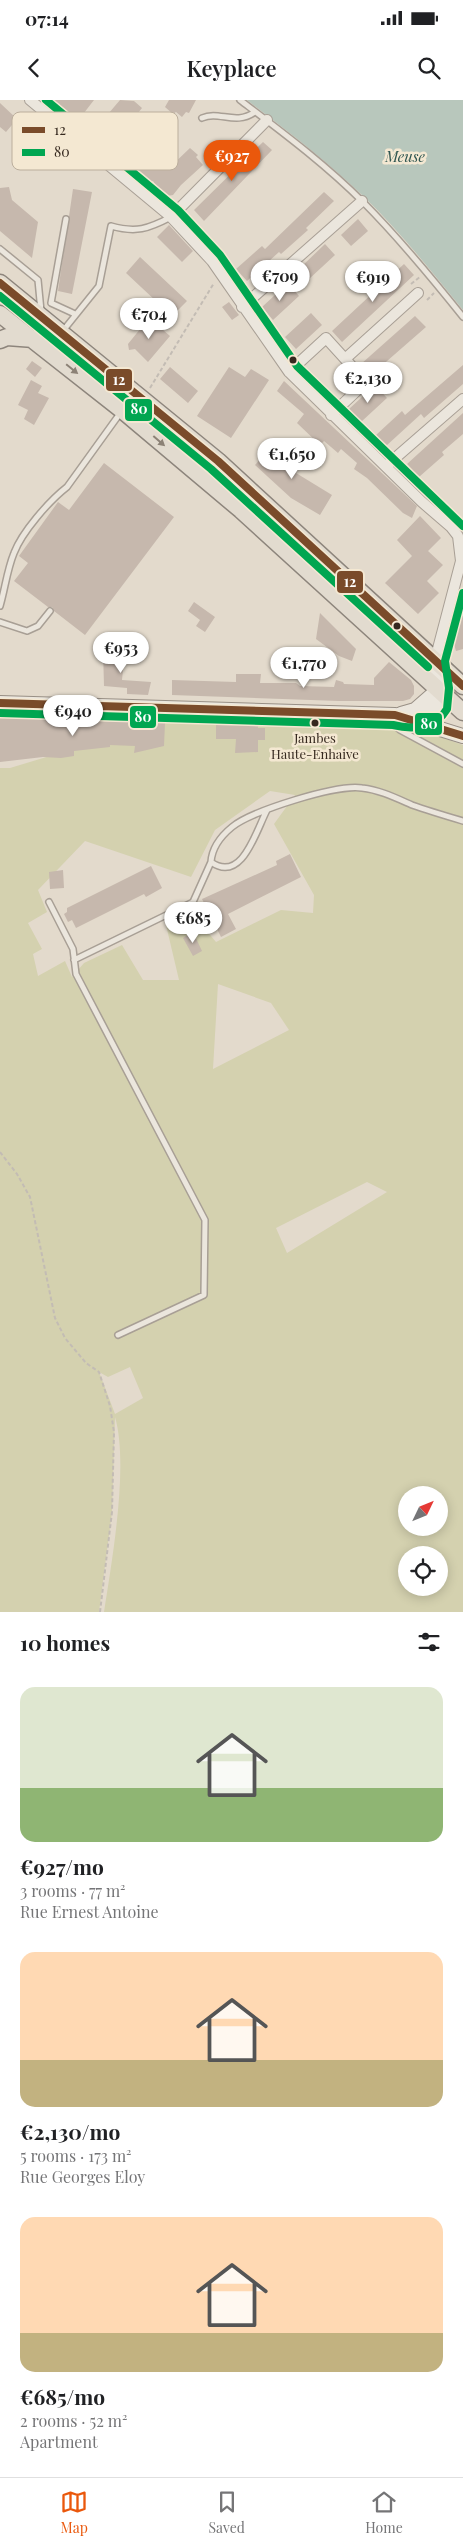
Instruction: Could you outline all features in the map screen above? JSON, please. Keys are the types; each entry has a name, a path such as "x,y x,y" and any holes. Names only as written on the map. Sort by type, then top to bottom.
{"main road":[{"path":"0,283 62,334 141,392 254,493 463,686"},
{"path":"0,298 31,309"},
{"path":"0,314 122,410 241,510 463,712"},
{"path":"0,340 7,337 34,339"}],"street":[{"path":"30,100 44,112"},
{"path":"171,217 267,120"},
{"path":"114,170 171,217 220,273 289,372 331,415 422,502 451,527 458,536 462,548 461,561 436,660 439,689 437,706 428,714 412,720"},
{"path":"242,307 362,201"},
{"path":"345,358 418,293"},
{"path":"289,372 326,338 366,382 331,415"},
{"path":"386,466 463,398"},
{"path":"388,715 415,710 439,689"},
{"path":"0,703 388,715 412,720 463,736"}],"lane":[{"path":"240,100 324,166 362,201 395,235 463,317"},
{"path":"202,118 210,114 226,119 248,117 255,112"},
{"path":"62,334 75,314 99,286 111,226 126,230 149,228 171,217"},
{"path":"66,219 51,303 75,314"},
{"path":"0,249 38,280 40,309 46,321"},
{"path":"0,606 14,553 22,538 55,496 67,487 122,410 141,392"},
{"path":"0,622 27,631 38,626 50,611"},
{"path":"388,715 400,730 463,764"},
{"path":"74,960 194,902 211,862 211,854 218,841 232,826 267,810 304,798 360,787 378,791 463,821"},
{"path":"211,862 218,867 230,867 243,858 267,810"},
{"path":"50,902 72,949 76,974 205,1220 204,1295 118,1335"}],"path":[{"path":"141,392 155,379 220,273"},
{"path":"0,1152 17,1174 30,1197 55,1318 65,1338 81,1357 99,1372 110,1406 114,1432 112,1512 100,1612"}],"shaded area":[{"path":"169,720 403,724 463,745 463,1612 104,1612 115,1540 120,1486 119,1437 115,1417 112,1512 99,1612 0,1612 0,768 10,768","holes":["270,791 295,795 274,824 314,895 313,913 281,910 216,942 189,910 166,925 179,980 143,980 122,945 84,963 72,977 65,961 38,976 33,954 42,949 28,923 47,912 38,890 85,841 191,877 215,830","218,984 271,1003 289,1030 213,1069","367,1182 387,1192 287,1253 276,1228","130,1367 143,1398 115,1414 99,1372 108,1377"]}],"water":[{"name":"Meuse","path":"247,100 463,100 463,310 402,236 376,208 320,157"}],"building":[{"path":"52,100 94,100 85,112 66,112"},
{"path":"120,100 134,101 142,108 139,112 110,112"},
{"path":"169,100 196,100 189,113 186,112 182,117 178,112 171,112 165,107"},
{"path":"0,103 12,114 12,125 6,132 0,127"},
{"path":"263,142 272,150 204,221 194,210"},
{"path":"190,148 198,155 196,157 203,165 173,195 167,196 160,192 153,181 150,182 135,170 178,170 178,159"},
{"path":"9,187 12,200 38,222 32,258 0,231 0,188"},
{"path":"73,189 92,192 72,294 58,291"},
{"path":"324,192 334,201 306,228 308,230 281,254 279,252 247,281 236,269 262,246 265,249"},
{"path":"358,219 368,231 351,246 341,235"},
{"path":"169,225 193,251 182,262 157,237"},
{"path":"325,244 335,255 309,279 300,268"},
{"path":"140,257 187,301 172,316 126,273"},
{"path":"404,264 414,275 342,342 332,331"},
{"path":"288,283 299,296 273,320 262,307"},
{"path":"229,302 239,315 232,320 222,307"},
{"path":"311,313 322,325 296,349 285,337"},
{"path":"415,316 426,327 371,375 361,364"},
{"path":"149,318 170,336 148,362 135,349 129,350 128,344"},
{"path":"32,361 42,368 35,377 26,369"},
{"path":"463,365 463,384 424,418 421,414 386,446 376,435 402,411 405,415"},
{"path":"170,367 198,391 188,403 160,379"},
{"path":"229,367 245,377 251,369 269,380 231,438 197,416"},
{"path":"31,380 42,386 38,393 49,398 34,425 24,419 28,410 18,405"},
{"path":"284,381 417,506 412,518 403,513 367,478 354,469 357,463 341,449 338,453 324,441 320,445 297,423 304,414 277,391"},
{"path":"375,385 387,398 361,422 349,409"},
{"path":"463,413 463,434 442,452 444,455 419,477 407,464"},
{"path":"275,443 300,466 296,473 332,495 320,515 291,498 255,465"},
{"path":"104,463 174,517 85,635 54,611 52,607 48,607 14,581 28,563 19,556 58,502 69,510"},
{"path":"420,516 441,538 428,551 443,565 427,581 439,593 418,614 385,583 412,556 397,540"},
{"path":"194,602 215,617 205,632 196,626 200,620 188,611"},
{"path":"320,613 356,649 352,661 339,656 316,639"},
{"path":"459,615 463,616 463,649 456,651 452,638 454,637"},
{"path":"103,649 125,650 122,680 151,682 148,695 127,694 127,688 104,686"},
{"path":"389,662 411,680 414,686 414,694 410,699 403,701 339,701 172,695 172,680 236,682 236,674 261,674 260,683 296,683 300,686 334,687 336,680 344,684 374,685 374,678"},
{"path":"0,717 64,720 64,726 81,726 82,720 165,723 164,746 134,753 135,746 110,745 110,747 74,751 74,756 61,758 43,757 0,762"},
{"path":"216,725 258,725 258,728 265,728 265,740 258,740 258,752 235,753 236,739 216,739"},
{"path":"290,854 301,877 228,914 236,929 221,937 202,899 277,865 276,861"},
{"path":"151,866 162,888 146,897 144,894 76,928 72,920 68,922 64,914 67,912 67,908"},
{"path":"63,870 64,888 50,889 49,872"},
{"path":"193,932 202,951 193,956 183,938"}],"transit line":[{"name":"80","path":"46,100 60,112"},
{"name":"80","path":"130,170 178,210 220,255 297,366 463,526"},
{"name":"12","path":"0,283 218,461 463,686"},
{"name":"80","path":"0,296 211,469 428,667"},
{"name":"80","path":"0,713 393,725 401,727 423,726 437,720 447,709 449,688 445,661 463,593"},
{"name":"12","path":"0,703 395,715 463,736"}],"place":[{"name":"Jambes Haute-Enhaive","path":"315,723"}]}
